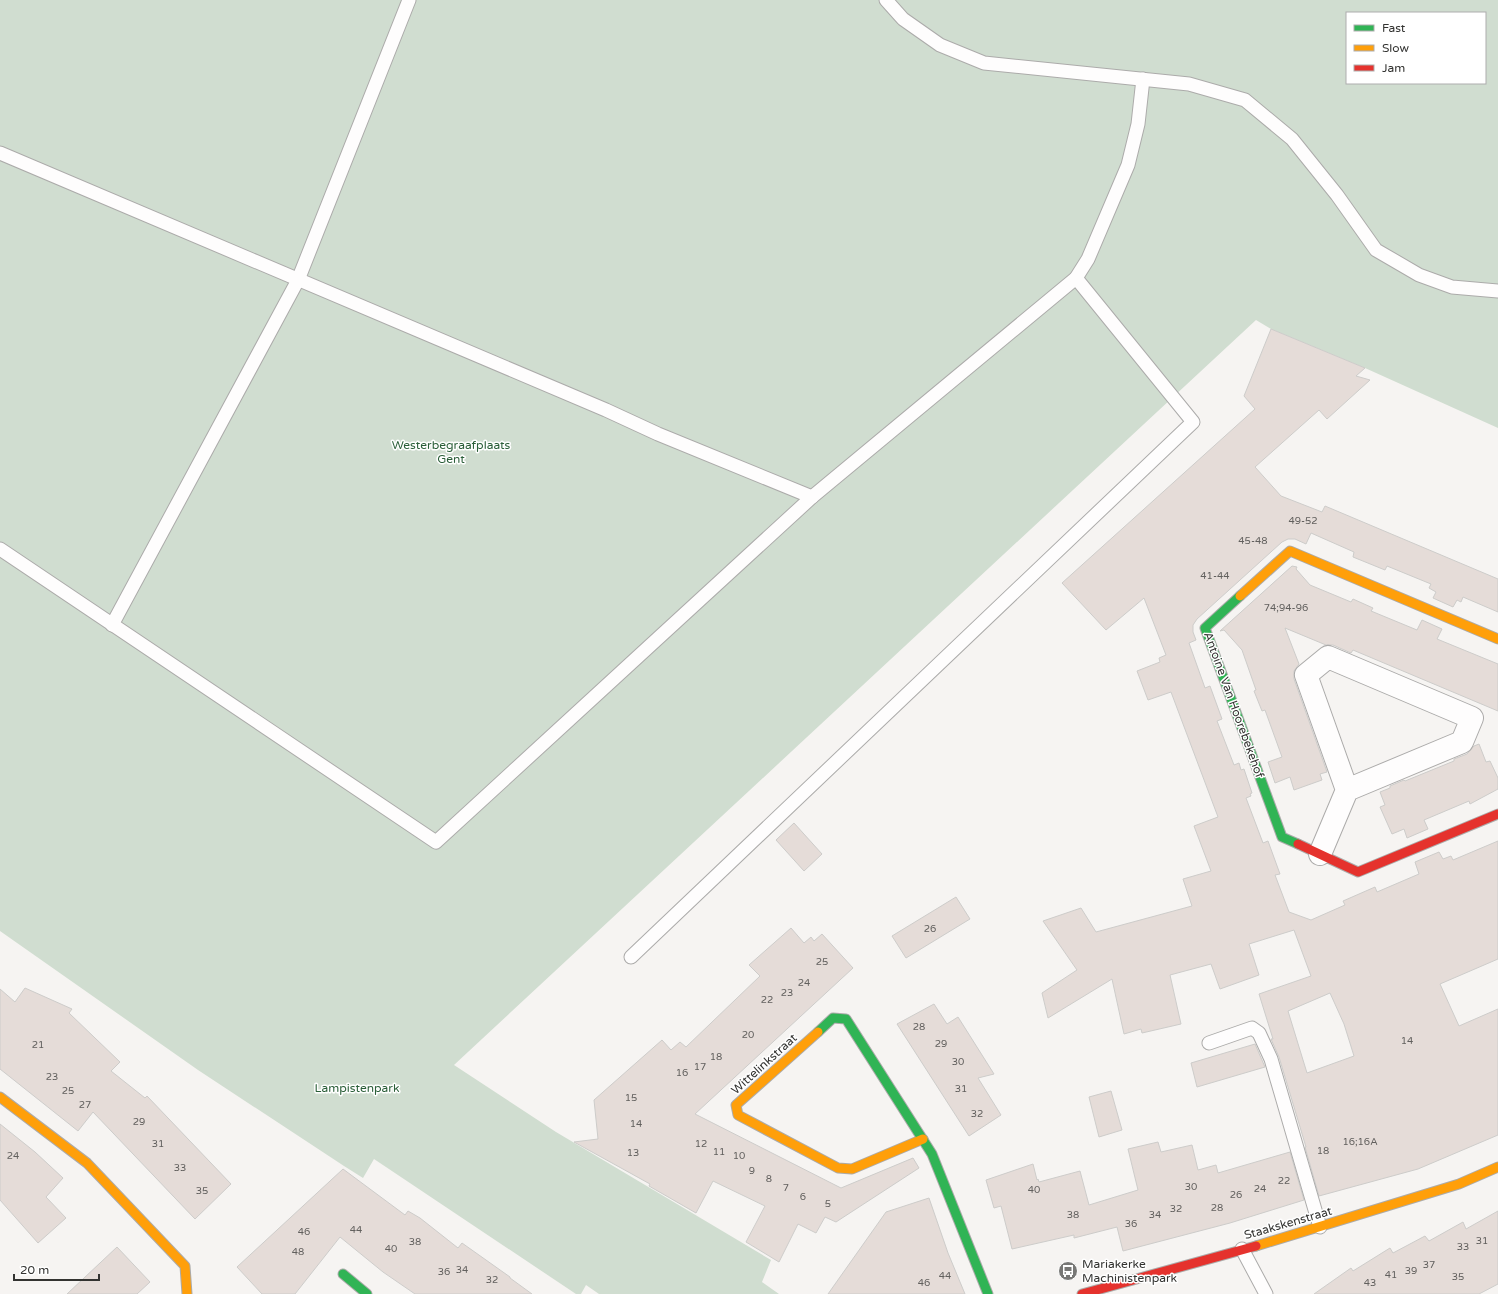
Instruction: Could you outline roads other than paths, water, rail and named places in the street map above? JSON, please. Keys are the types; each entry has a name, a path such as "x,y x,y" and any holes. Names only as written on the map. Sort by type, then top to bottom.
{"street":[{"name":"Antoine Van Hoorebekehof","path":"1498,639 1290,551 1205,628 1282,837 1358,872 1498,814"},
{"path":"1320,854 1347,790 1306,675 1328,657 1472,718 1462,742 1347,790"},
{"name":"Wittelinkstraat","path":"923,1139 852,1169 838,1168 738,1115 736,1105 833,1018 846,1019 923,1139 932,1154 988,1294"},
{"path":"0,1097 87,1164 180,1260 185,1266 187,1294"},
{"name":"Staakskenstraat","path":"1082,1294 1320,1227 1459,1184 1498,1167"},
{"path":"343,1274 367,1294"}],"lane":[{"path":"112,625 298,280 409,0"},
{"path":"886,0 903,19 940,45 984,63 1190,84 1245,100 1292,139 1338,195 1376,250 1419,275 1452,287 1498,291"},
{"path":"0,549 436,842 812,497 1076,278 1088,259 1128,165 1138,124 1143,79"},
{"path":"0,154 619,416 658,434 812,497"},
{"path":"631,957 1193,422 1076,278"},
{"path":"1209,1043 1252,1028 1259,1033 1271,1059 1320,1227"},
{"path":"1242,1249 1266,1294"}],"place":[{"name":"Mariakerke Machinistenpark","path":"1068,1271"}],"park label":[{"name":"Westerbegraafplaats Gent","path":"451,452"},
{"name":"Lampistenpark","path":"357,1088"}]}
